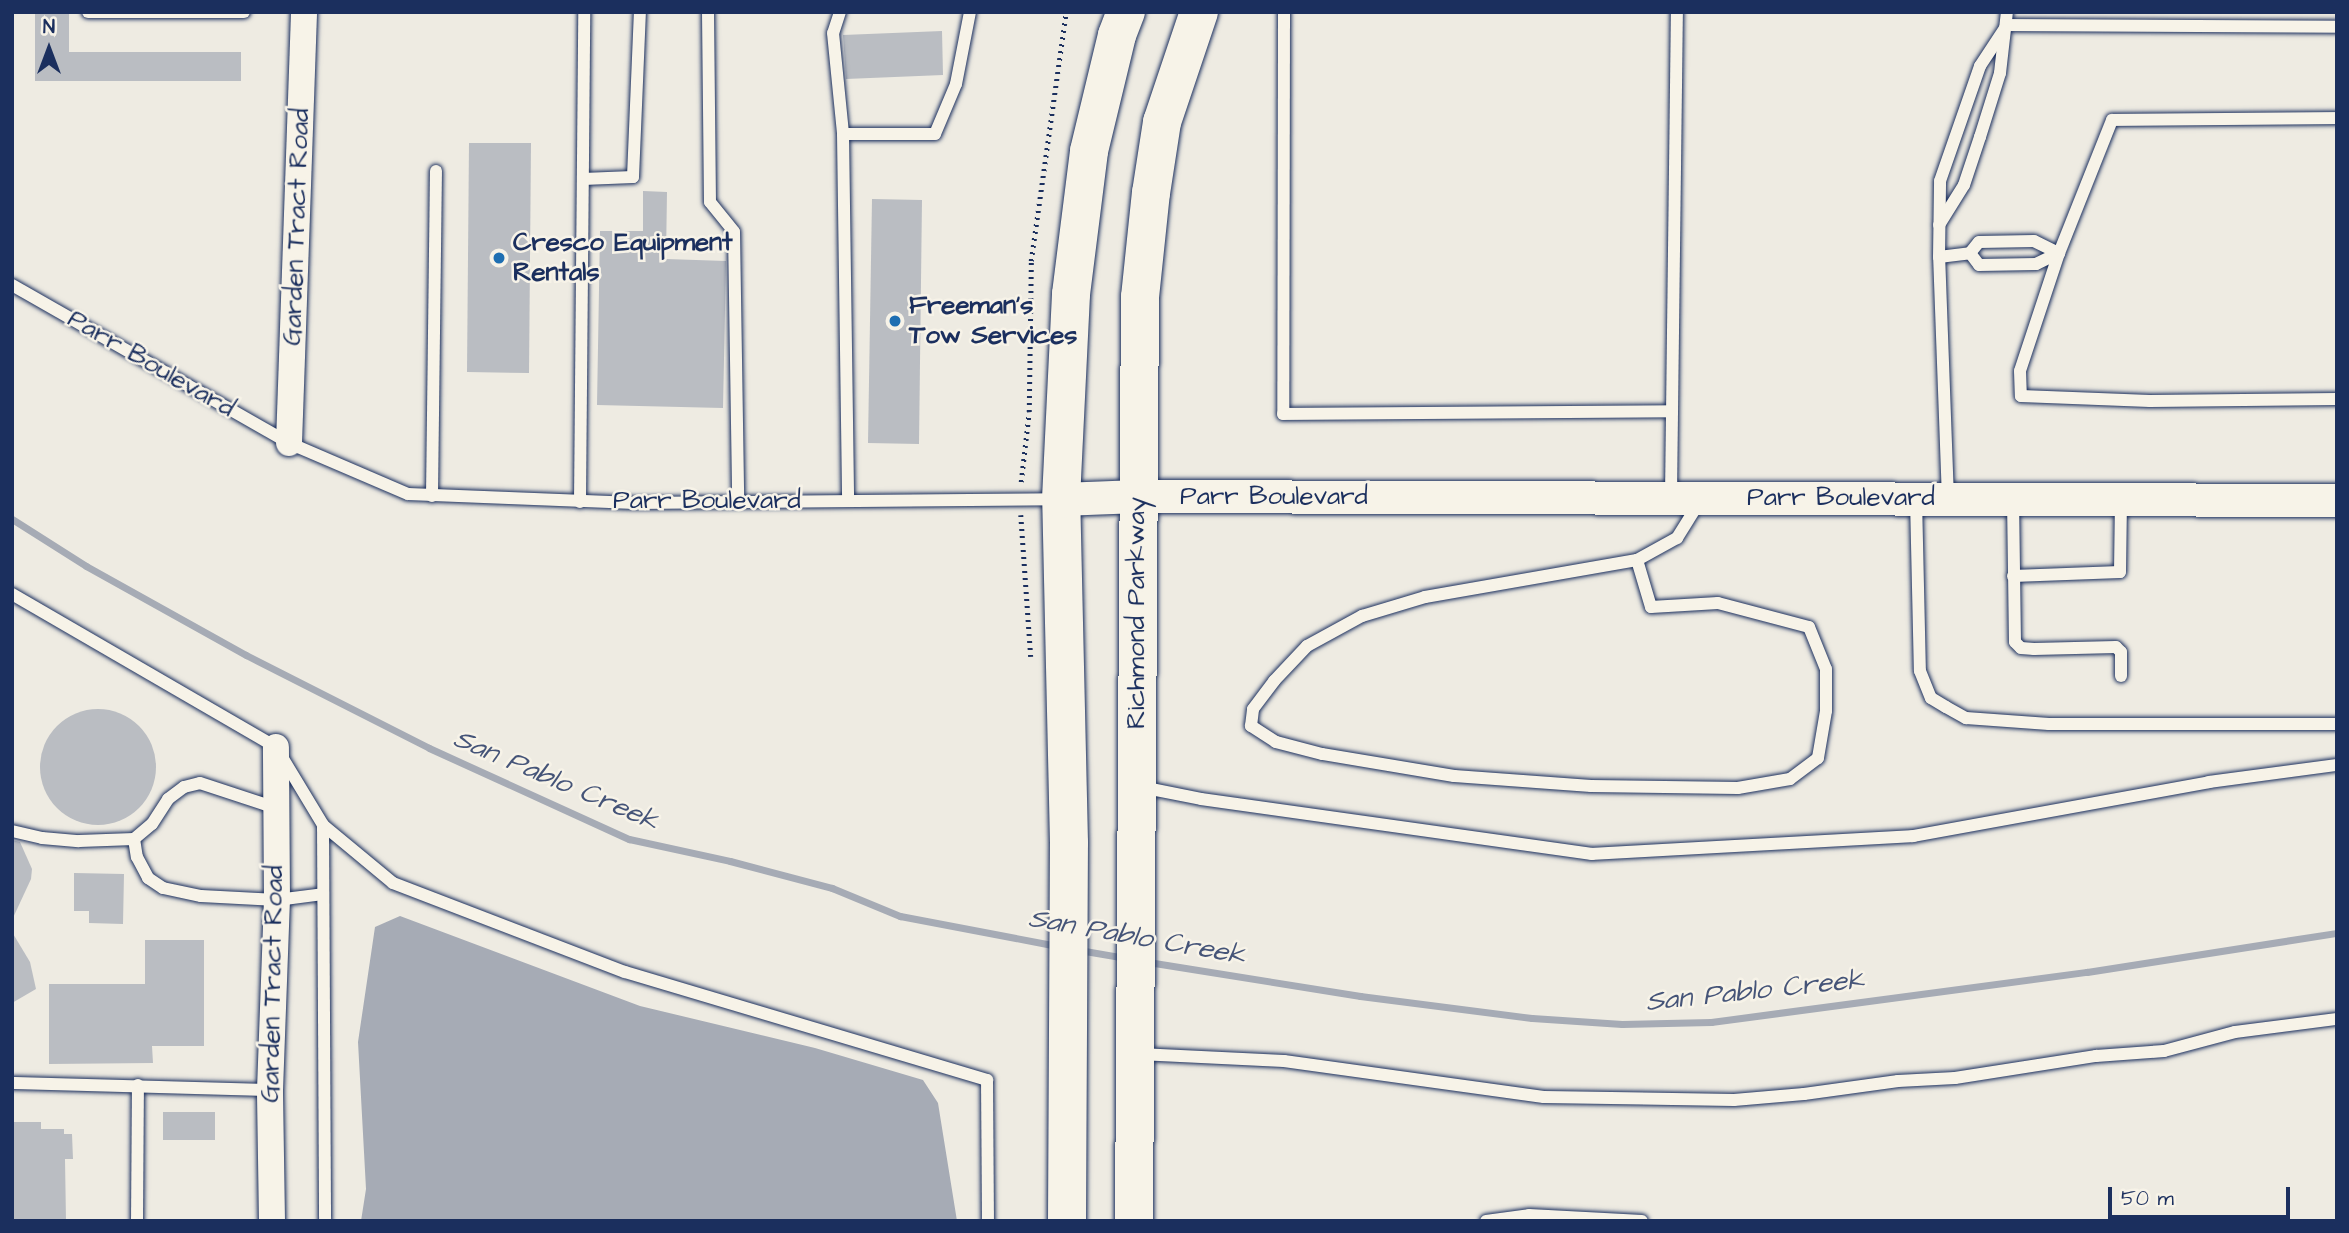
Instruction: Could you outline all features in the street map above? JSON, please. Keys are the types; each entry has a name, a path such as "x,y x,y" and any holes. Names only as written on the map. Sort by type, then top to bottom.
{"highway":[{"path":"1067,1221 1069,843 1060,499 1071,294 1089,151 1117,35 1126,12"},
{"name":"Richmond Parkway","path":"1135,1221 1140,297 1162,122 1199,12"}],"street":[{"name":"Garden Tract Road","path":"289,443 304,12"},
{"name":"Parr Boulevard","path":"1060,499 1138,496 2337,500"},
{"name":"Garden Tract Road","path":"272,1221 270,1090 277,901 276,747"}],"lane":[{"path":"88,12 244,12"},
{"path":"580,502 584,12"},
{"path":"583,179 633,177 640,12"},
{"path":"708,12 710,202 734,232 738,501"},
{"path":"840,12 834,33 843,134 848,500"},
{"path":"843,134 935,134 956,83 970,12"},
{"path":"1284,12 1283,414 1671,411"},
{"path":"1637,560 1651,607 1717,603 1809,627 1826,669 1826,711 1818,758 1790,779 1738,788 1591,786 1454,776 1377,764 1276,743 1251,726 1253,709 1274,681 1307,646 1362,616 1425,597 1637,560 1676,538 1686,498 1671,411 1676,12"},
{"path":"2007,19 2337,27"},
{"path":"1939,225 1964,185 1971,164 2000,74 2007,19"},
{"path":"2007,19 1980,66 1940,181 1932,499 1920,671 1931,698 1966,718 2049,724 2337,723"},
{"path":"2337,118 2112,120 2059,253 2020,371 2021,396 2150,401 2337,400"},
{"path":"432,496 436,171"},
{"path":"1940,257 1970,253 1979,242 2035,241 2059,253"},
{"path":"1970,253 1979,265 2036,264 2059,253"},
{"name":"Parr Boulevard","path":"12,285 289,443 408,494 580,502 1060,499"},
{"path":"2013,499 2015,642 2021,648 2035,649 2116,647 2120,652 2120,676"},
{"path":"2013,576 2120,572 2121,499"},
{"path":"12,594 276,747 323,825 393,883 599,962 987,1080 988,1221"},
{"path":"1136,786 1201,799 1592,854 1913,836 2209,782 2337,765"},
{"path":"12,831 43,838 79,841 134,839 152,824 168,799 184,787 200,783 276,808"},
{"path":"323,825 326,1221"},
{"path":"134,839 138,857 148,878 163,888 201,896 277,901 323,894"},
{"path":"1135,1054 1284,1061 1379,1077 1544,1097 1734,1100 1898,1081 1955,1078 2083,1058 2164,1051 2235,1032 2337,1019"},
{"path":"12,1083 270,1090"},
{"path":"137,1221 138,1085"},
{"path":"1486,1221 1529,1215 1642,1221"}],"shaded area":[{"path":"400,916 640,1006 815,1048 923,1080 938,1103 957,1221 361,1221 366,1189 358,1042 375,927"}],"building":[{"path":"35,12 69,12 69,52 241,52 241,81 35,81"},
{"path":"942,31 943,75 846,79 843,35"},
{"name":"Cresco Equipment Rentals","path":"469,143 531,143 529,373 467,372"},
{"path":"643,191 667,192 666,259 726,261 723,408 597,405 600,231 643,231"},
{"name":"Freeman's Tow Services","path":"872,199 922,200 919,444 868,443"},
{"path":"98,709 120,714 139,726 151,745 156,767 151,789 139,808 120,820 98,825 76,820 57,808 45,789 40,767 45,745 57,726 76,714"},
{"path":"12,840 20,842 32,869 31,879 12,920"},
{"path":"74,873 124,874 123,924 89,923 89,911 74,911"},
{"path":"12,932 30,962 36,989 12,1003"},
{"path":"145,940 204,940 204,1046 152,1046 153,1063 49,1064 49,984 145,984"},
{"path":"163,1112 215,1112 215,1140 163,1140"},
{"path":"12,1122 41,1122 41,1129 64,1129 64,1134 72,1134 73,1159 65,1159 66,1221 14,1221"}],"waterway":[{"name":"San Pablo Creek","path":"12,519 86,566 246,655 429,748 629,839 730,861 832,888 900,916 1057,946"},
{"name":"San Pablo Creek","path":"1148,962 1360,996 1532,1018 1622,1024 1711,1022 2087,972 2337,933"},
{"name":"San Pablo Creek","path":"1079,950 1126,958"}],"place":[{"name":"Cresco Equipment Rentals","path":"499,258"},
{"name":"Freeman's Tow Services","path":"895,321"}]}
